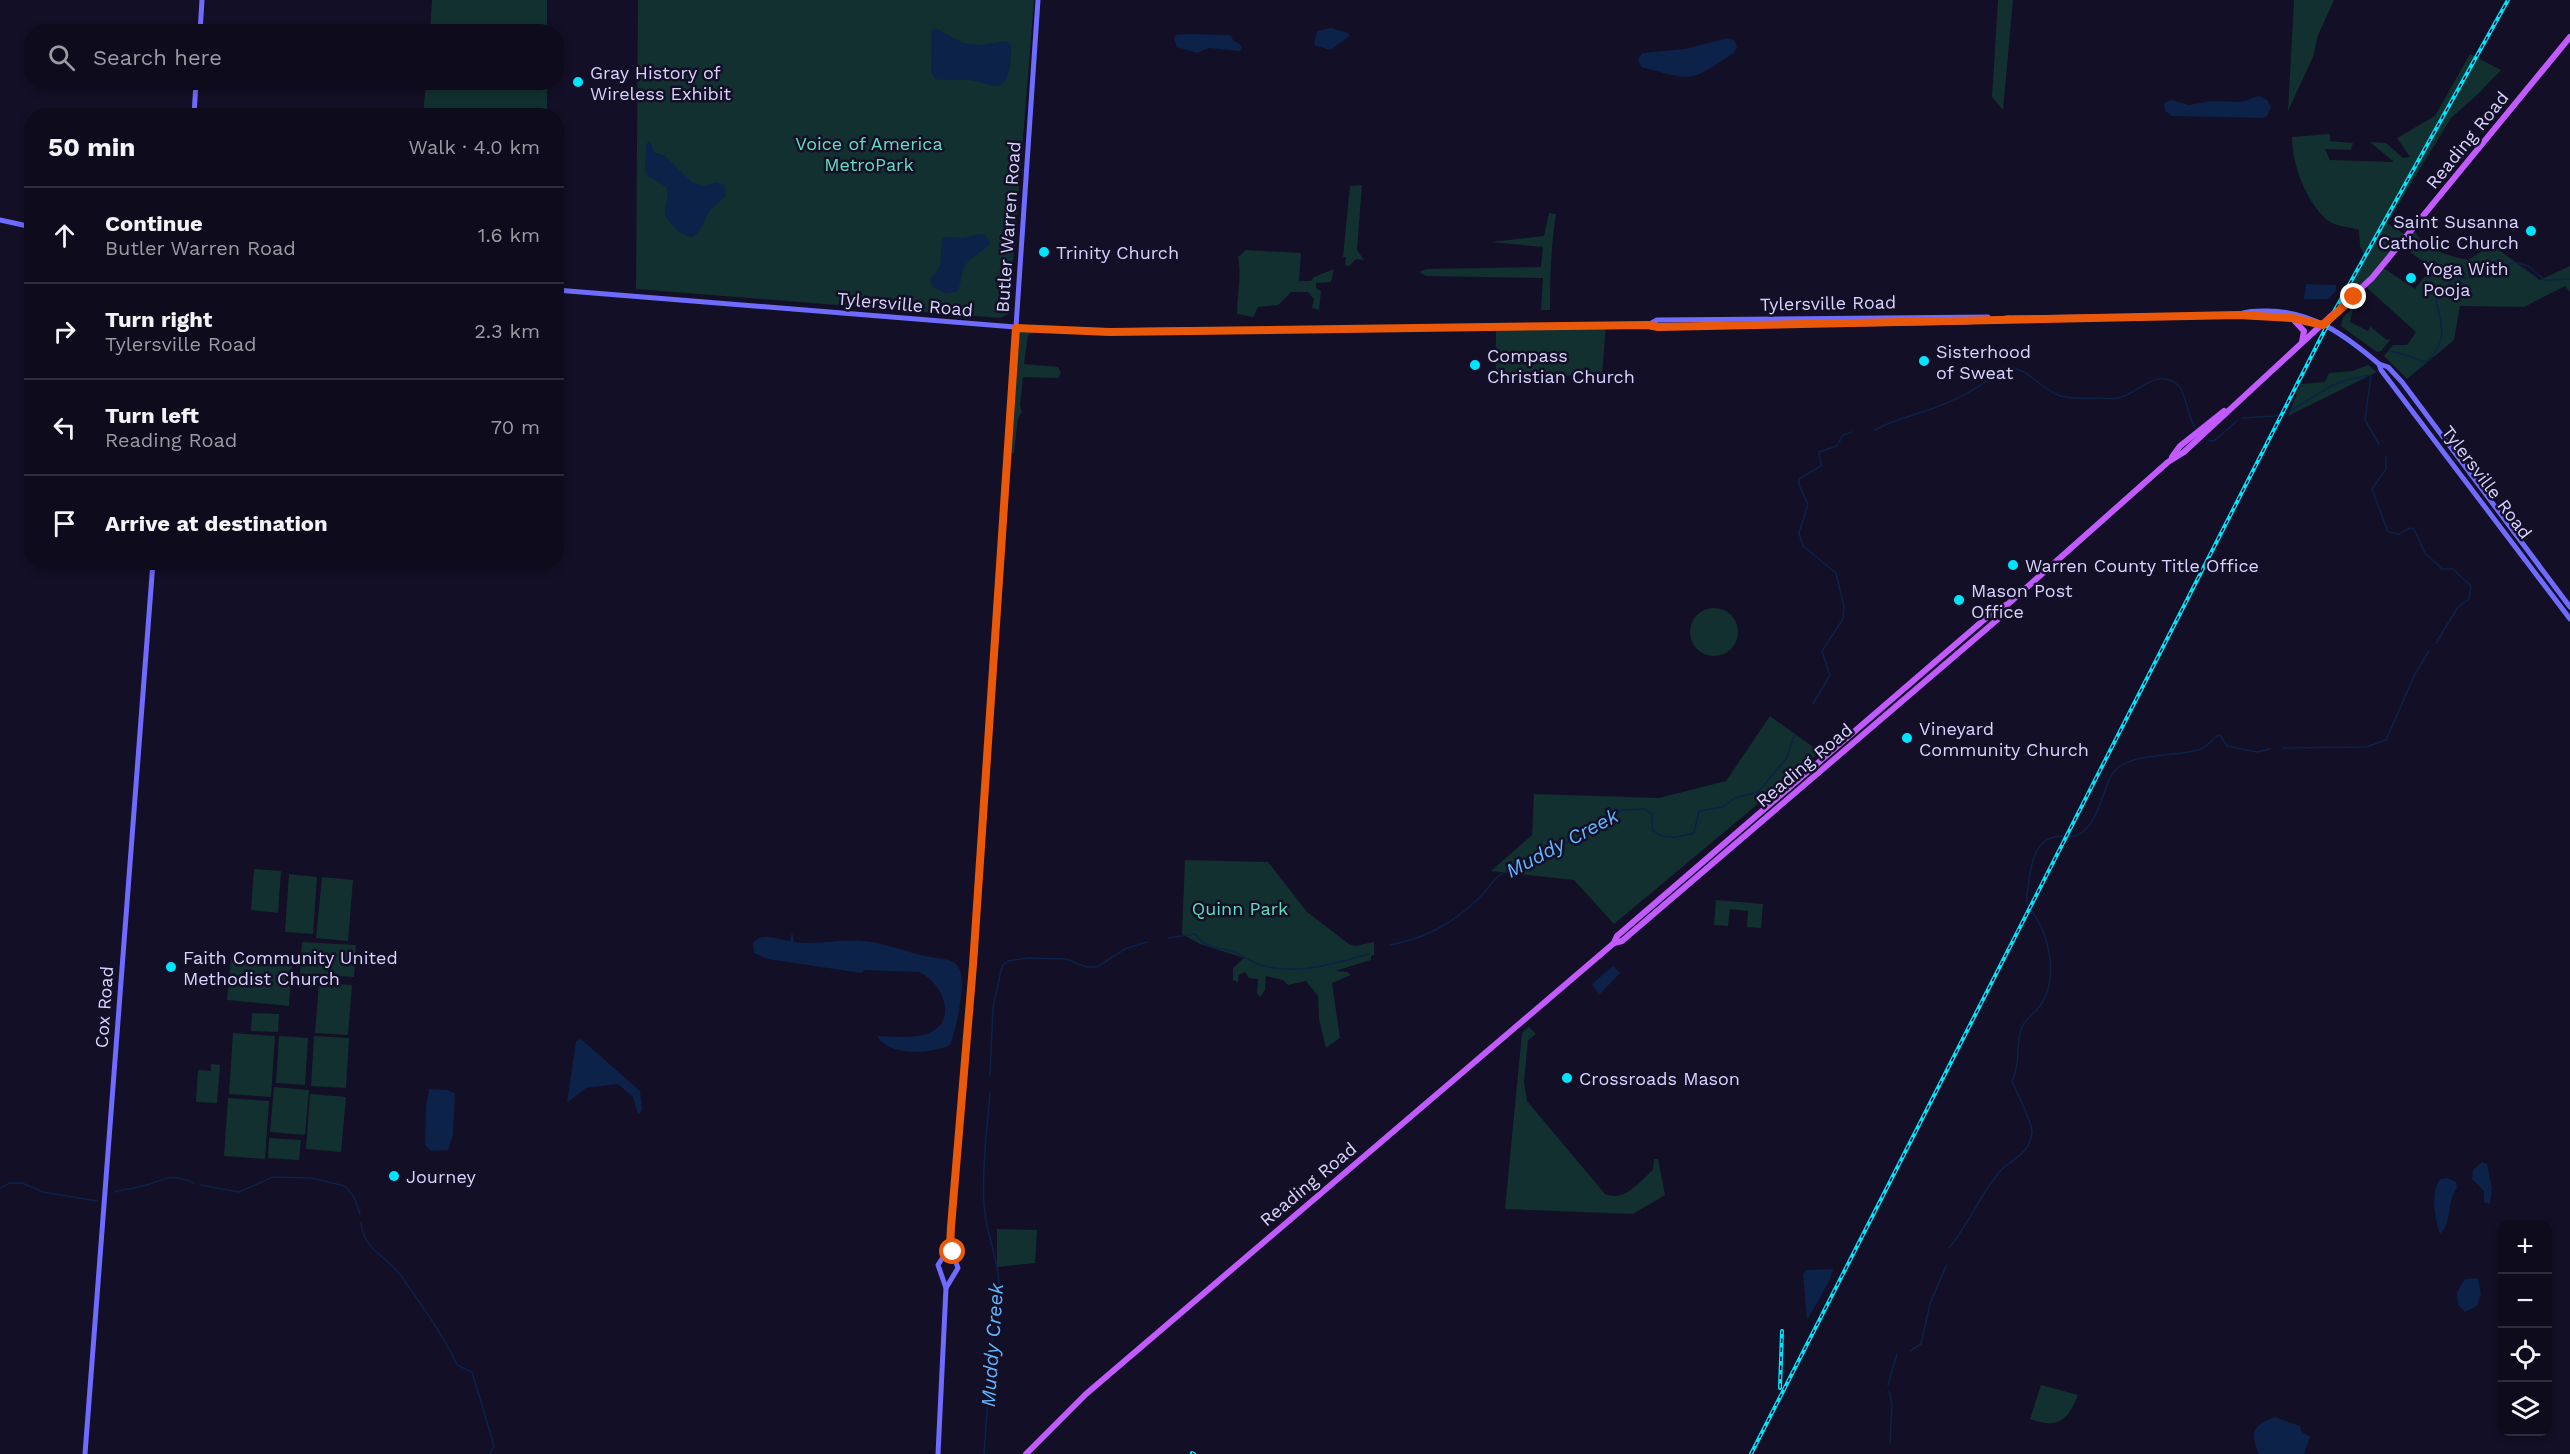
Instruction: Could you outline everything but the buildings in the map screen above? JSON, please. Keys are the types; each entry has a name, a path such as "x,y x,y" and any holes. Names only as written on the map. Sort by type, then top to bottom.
{"main road":[{"path":"200,24 202,0"},
{"name":"Butler Warren Road","path":"941,1275 938,1265 950,1246 974,953 1038,0"},
{"name":"Reading Road","path":"1026,1454 1086,1394 1614,943 1622,941 1998,619 2008,604 2168,462 2184,452 2229,408 2323,325 2372,278 2570,37"},
{"path":"194,108 196,90"},
{"path":"0,220 24,225"},
{"name":"Tylersville Road","path":"564,291 1016,328 1110,332 1930,323 2009,318 2238,315 2292,318 2323,325"},
{"name":"Tylersville Road","path":"2238,315 2245,311 2290,312 2313,318 2379,364 2388,367 2402,382 2570,607"},
{"path":"2292,318 2304,332 2301,344"},
{"name":"Tylersville Road","path":"2379,364 2381,370 2404,397 2570,619"},
{"name":"Cox Road","path":"85,1454 152,570"},
{"name":"Butler Warren Road","path":"950,1246 955,1259"},
{"path":"938,1454 946,1288 951,1276 958,1270 955,1259 944,1258"},
{"path":"946,1288 941,1275 951,1276"}],"green space":[{"path":"432,0 547,0 547,24 430,24"},
{"name":"Voice of America MetroPark","path":"638,0 1034,0 1009,314 1000,318 636,289"},
{"path":"1998,0 2013,0 2003,110 1992,97"},
{"path":"2294,0 2334,0 2318,35 2313,57 2288,111"},
{"path":"2470,54 2501,70 2451,118 2387,223 2407,236 2413,229 2430,247 2444,254 2468,260 2492,245 2540,280 2570,266 2570,292 2565,286 2524,307 2460,306 2454,340 2407,379 2384,356 2393,345 2407,345 2416,332 2365,286 2349,302 2346,296 2366,258 2360,246 2359,230 2330,222 2319,212 2307,193 2298,171 2292,137 2330,134 2330,141 2353,143 2351,150 2325,149 2330,160 2394,162 2370,142 2386,143 2403,158 2410,157 2397,138 2435,116","holes":["2400,244 2431,268 2415,289 2382,267"]},
{"path":"425,90 547,90 547,108 424,108"},
{"path":"1362,185 1357,250 1364,260 1356,259 1349,266 1345,265 1346,257 1343,257 1350,186"},
{"path":"1549,213 1556,214 1551,262 1550,310 1541,310 1543,278 1426,276 1419,272 1426,269 1541,267 1543,247 1491,242 1544,236"},
{"path":"1246,250 1301,253 1299,281 1311,281 1314,277 1334,269 1331,282 1316,283 1316,288 1321,291 1319,310 1312,308 1314,299 1308,292 1291,292 1278,305 1258,307 1253,317 1237,314 1238,257"},
{"path":"2353,308 2350,322 2368,331 2372,325 2372,328 2387,340 2391,339 2381,351 2377,352 2341,326 2343,317"},
{"path":"1606,325 1602,375 1496,377 1496,327"},
{"path":"1016,328 1042,330 1028,335 1024,364 1058,367 1061,373 1058,378 1023,377 1020,405 1022,412 1018,418 1014,453 1007,453"},
{"path":"2368,365 2377,372 2288,416 2301,384 2325,382 2329,373 2353,371"},
{"path":"1709,608 1719,608 1731,615 1738,627 1738,637 1731,649 1719,656 1709,656 1694,645 1690,637 1690,627 1701,612"},
{"path":"1770,716 1820,752 1614,924 1574,880 1491,871 1532,835 1534,794 1659,798 1726,781"},
{"name":"Quinn Park","path":"1185,860 1268,862 1307,912 1349,944 1355,946 1374,942 1374,955 1371,956 1371,960 1335,971 1348,972 1351,975 1332,983 1340,1038 1326,1048 1319,1019 1318,996 1306,981 1288,985 1283,980 1266,976 1265,990 1260,997 1257,993 1258,979 1249,978 1245,972 1239,975 1238,982 1233,980 1233,968 1244,958 1200,944 1182,934"},
{"path":"254,869 281,871 278,913 251,910"},
{"path":"289,874 317,877 313,934 285,932"},
{"path":"322,877 353,880 348,941 316,938"},
{"path":"1716,900 1763,904 1761,928 1747,927 1748,911 1730,909 1728,926 1714,925"},
{"path":"302,942 356,945 354,977 300,974"},
{"path":"231,960 292,966 289,1006 227,1000"},
{"path":"319,983 352,985 348,1035 315,1033"},
{"path":"252,1013 279,1014 278,1032 251,1031"},
{"path":"1529,1027 1536,1034 1528,1040 1524,1082 1527,1101 1605,1194 1619,1195 1631,1190 1653,1170 1654,1159 1658,1159 1665,1195 1633,1214 1505,1209 1522,1033"},
{"path":"233,1033 275,1036 271,1097 229,1094"},
{"path":"279,1036 308,1038 305,1085 276,1083"},
{"path":"314,1036 349,1038 346,1088 311,1086"},
{"path":"211,1064 220,1065 217,1103 196,1102 198,1070 211,1071"},
{"path":"274,1087 309,1090 305,1135 270,1132"},
{"path":"310,1094 346,1097 341,1152 306,1149"},
{"path":"228,1098 269,1101 265,1159 224,1156"},
{"path":"269,1138 301,1140 299,1160 268,1158"},
{"path":"997,1229 1037,1230 1035,1263 997,1267"},
{"path":"2041,1385 2078,1395 2066,1417 2054,1423 2030,1419"}],"water":[{"path":"935,28 963,43 979,45 1007,41 1011,45 1011,56 1010,69 1005,81 996,86 972,80 935,79 931,72 932,30"},
{"path":"1331,28 1348,33 1350,36 1330,50 1314,45 1317,31"},
{"path":"1176,35 1231,35 1233,40 1242,46 1240,51 1209,48 1197,53 1177,47 1174,38"},
{"path":"1728,38 1734,40 1737,47 1734,53 1708,70 1690,77 1671,75 1641,67 1638,59 1643,53 1685,49"},
{"path":"2258,96 2267,100 2271,107 2267,116 2263,118 2172,116 2165,111 2164,103 2171,100 2189,105 2211,101 2242,102"},
{"path":"650,141 654,152 665,156 693,183 705,186 716,182 725,185 726,196 711,209 697,234 692,237 671,224 665,211 666,187 648,176 645,170 646,144"},
{"path":"978,234 985,235 990,242 965,266 958,291 946,294 932,286 930,278 940,264 943,237 964,238"},
{"path":"2306,284 2336,285 2336,291 2328,299 2304,299"},
{"path":"792,932 794,942 863,941 954,962 959,968 962,983 958,1017 950,1045 922,1052 911,1052 891,1048 877,1036 920,1036 933,1031 940,1025 944,1017 943,999 934,983 919,972 864,970 861,973 768,959 754,953 753,943 757,940 770,937 790,941"},
{"path":"1613,966 1620,973 1599,995 1592,984"},
{"path":"581,1039 640,1091 642,1110 638,1115 633,1097 618,1084 586,1088 567,1103 576,1041"},
{"path":"429,1089 448,1090 455,1094 453,1135 448,1150 431,1151 425,1145"},
{"path":"2482,1162 2487,1164 2492,1188 2490,1204 2484,1202 2484,1191 2472,1179 2473,1170"},
{"path":"2447,1178 2456,1182 2457,1188 2452,1199 2447,1224 2440,1234 2434,1199 2440,1179"},
{"path":"1833,1269 1830,1280 1807,1320 1803,1274 1806,1270"},
{"path":"2478,1278 2481,1294 2477,1306 2465,1312 2458,1305 2457,1292 2465,1279"},
{"path":"2275,1417 2300,1426 2302,1432 2310,1437 2304,1454 2259,1454 2254,1440 2255,1430 2262,1423"}],"waterway":[{"name":"Muddy Creek","path":"2392,352 2426,362 2441,340 2442,326 2436,300 2449,284 2463,278 2484,276 2514,262 2528,266 2545,280 2570,279"},
{"name":"Muddy Creek","path":"1875,430 1959,397 2006,367 2020,370 2051,392 2073,398 2119,398 2155,380 2170,380 2180,388 2195,428"},
{"name":"Muddy Creek","path":"2242,418 2275,416 2290,411 2331,386 2346,380 2371,375 2365,420 2379,444"},
{"name":"Muddy Creek","path":"2207,440 2214,441 2237,421"},
{"name":"Muddy Creek","path":"1813,704 1830,675 1822,651 1843,619 1844,607 1836,573 1803,546 1799,533 1808,504 1799,485 1799,479 1821,466 1819,452 1837,446 1843,435 1852,432"},
{"name":"Muddy Creek","path":"2386,456 2386,469 2372,489 2388,532 2399,534 2410,528 2414,529 2425,553 2442,569 2453,569 2471,586 2469,599 2458,607 2436,643"},
{"name":"Muddy Creek","path":"2282,748 2366,747 2386,740 2415,674 2429,651"},
{"name":"Muddy Creek","path":"2068,837 2085,830 2096,813 2111,776 2118,767 2128,762 2140,758 2193,751 2203,748 2220,735 2227,746 2257,752 2270,749"},
{"name":"Muddy Creek","path":"1390,945 1438,929 1478,899 1500,875 1530,858 1594,830 1622,810 1644,809 1652,814 1652,830 1662,836 1677,837 1694,833 1699,811 1723,807 1735,798 1758,792 1787,758 1794,736"},
{"name":"Muddy Creek","path":"2028,906 2027,894 2036,853 2046,841 2053,837 2063,836"},
{"name":"Muddy Creek","path":"1949,1248 1994,1178 2024,1151 2031,1139 2032,1128 2012,1081 2022,1027 2046,995 2051,970 2047,944 2038,920 2031,910"},
{"name":"Muddy Creek","path":"1168,938 1195,934 1207,945 1235,952 1260,965 1277,968 1304,969 1369,954"},
{"name":"Muddy Creek","path":"990,1075 993,1008 1002,966 1008,961 1029,958 1066,959 1086,967 1097,967 1125,949 1147,942"},
{"name":"Muddy Creek","path":"984,1454 994,1313 999,1284 984,1204 984,1162 990,1093"},
{"path":"201,1185 239,1192 273,1177 311,1178 345,1186 354,1197 360,1214"},
{"path":"114,1192 173,1178 194,1183"},
{"path":"0,1188 10,1183 22,1183 43,1192 97,1201"},
{"path":"361,1223 363,1233 371,1247 402,1277 438,1331 457,1365 472,1372 494,1446 490,1454"},
{"name":"Muddy Creek","path":"1910,1351 1921,1344 1930,1304 1946,1266"},
{"name":"Muddy Creek","path":"1888,1385 1897,1354"},
{"name":"Muddy Creek","path":"1889,1391 1892,1404 1890,1443"}],"railway":[{"path":"1751,1454 2335,310 2508,0"},
{"path":"1780,1388 1782,1331"}],"place":[{"name":"Gray History of Wireless Exhibit","path":"578,82"},
{"name":"Saint Susanna Catholic Church","path":"2531,231"},
{"name":"Trinity Church","path":"1044,252"},
{"name":"Yoga With Pooja","path":"2411,278"},
{"name":"Sisterhood of Sweat","path":"1924,361"},
{"name":"Compass Christian Church","path":"1475,365"},
{"name":"Warren County Title Office","path":"2013,565"},
{"name":"Mason Post Office","path":"1959,600"},
{"name":"Vineyard Community Church","path":"1907,738"},
{"name":"Faith Community United Methodist Church","path":"171,967"},
{"name":"Crossroads Mason","path":"1567,1078"},
{"name":"Journey","path":"394,1176"}],"route":[{"path":"953,1252 950,1246 951,1227 973,965 1016,328 1110,332 1648,325 1658,327 2238,315 2292,318 2323,325 2354,297"}]}
